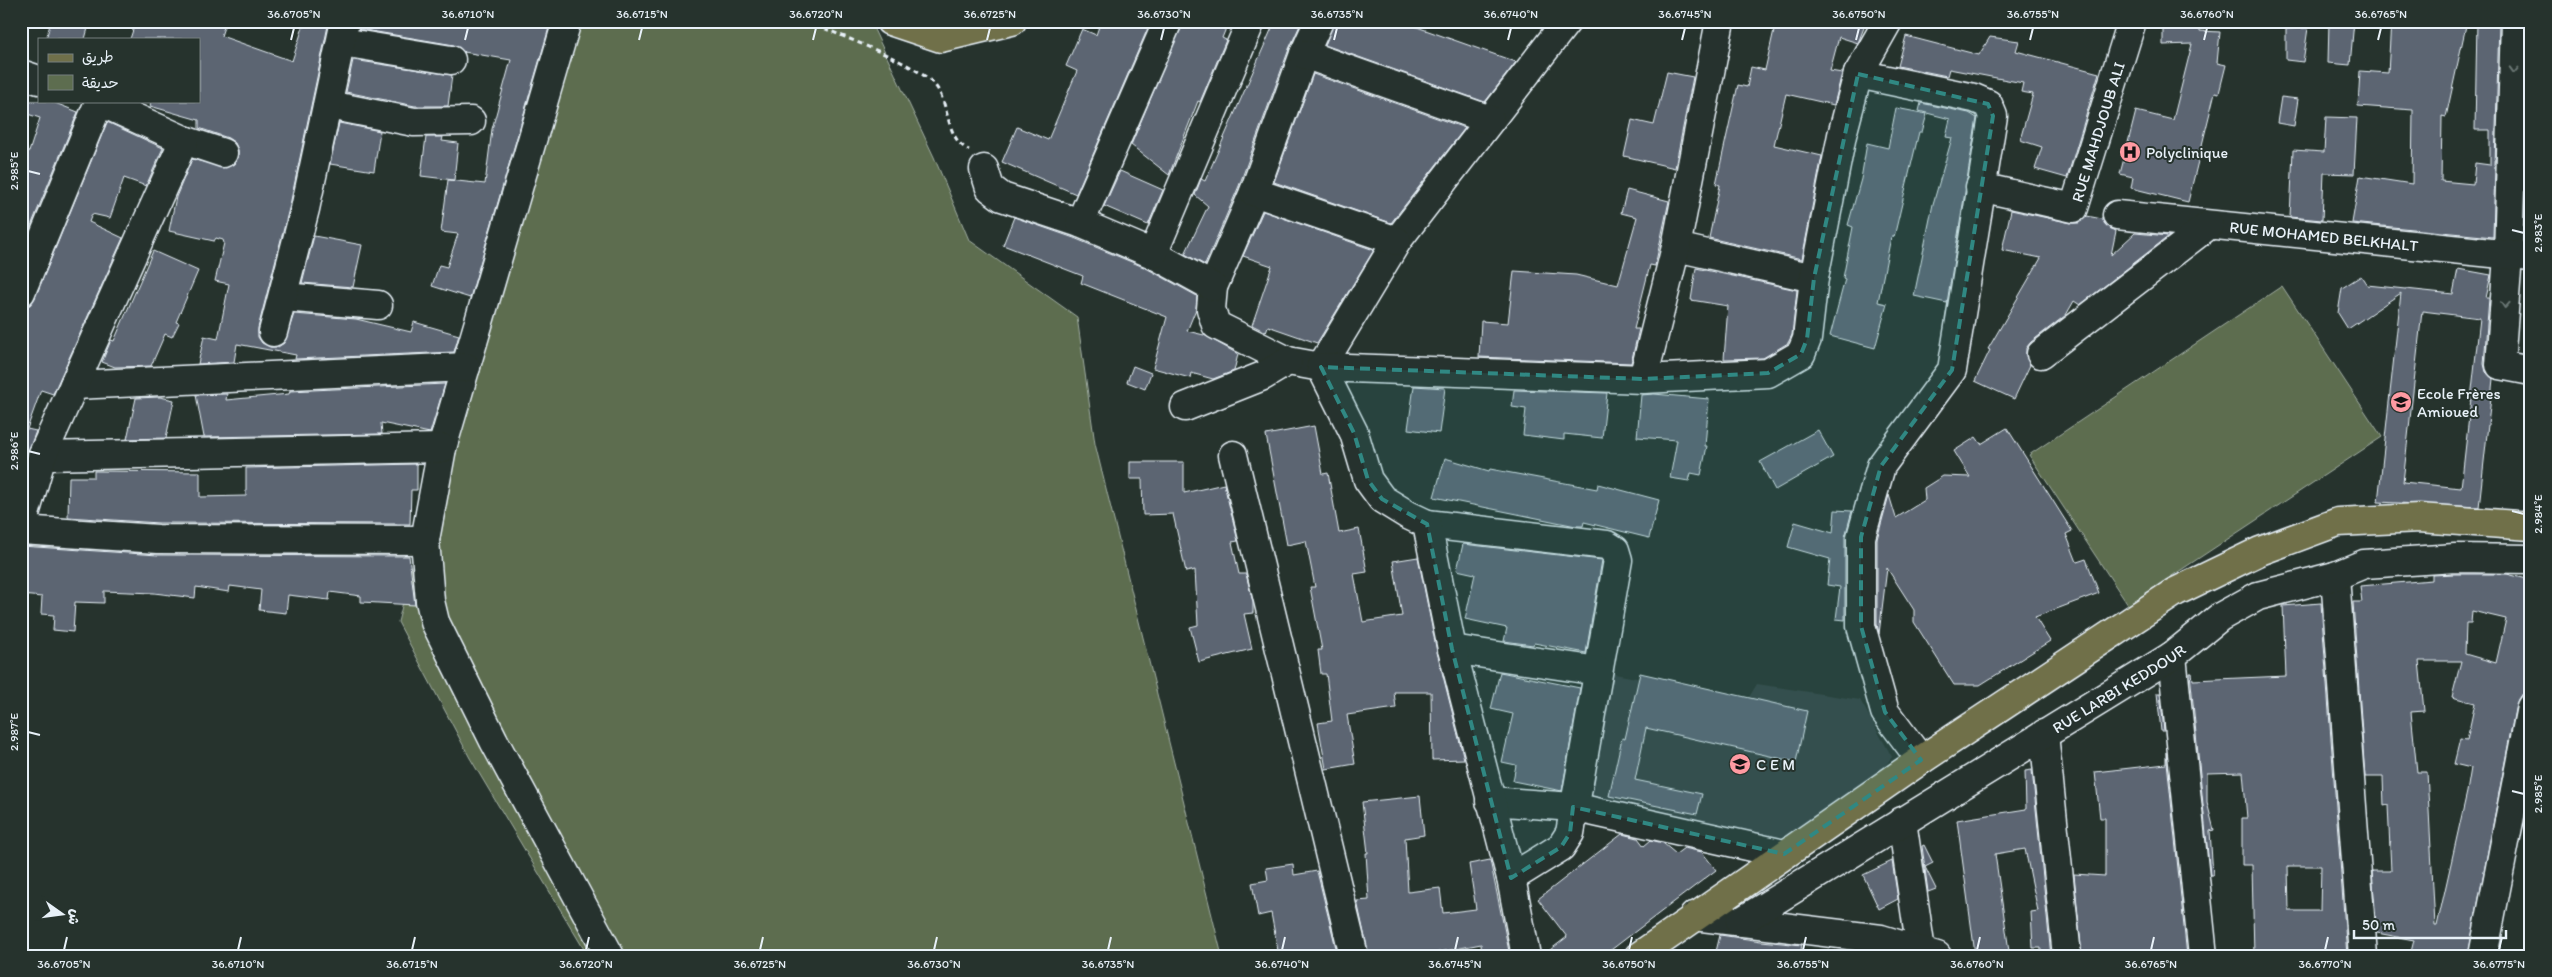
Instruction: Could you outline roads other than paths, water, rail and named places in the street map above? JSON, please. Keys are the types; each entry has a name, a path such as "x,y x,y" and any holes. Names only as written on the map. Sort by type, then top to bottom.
{"main road":[{"path":"890,21 941,38 1012,21"},
{"path":"1639,956 1921,760 2175,592 2260,551 2338,522 2419,518 2531,526"}],"street":[{"path":"567,21 442,448 425,540 430,601 435,622 494,741 610,956"},
{"path":"1080,224 1168,21"},
{"path":"1153,254 1251,21"},
{"path":"1319,21 1304,54 1254,192 1213,287 1211,309 1216,325 1288,361 1321,367 1643,379 1768,373 1785,365 1800,354 1807,339 1814,278 1842,135 1858,74 1888,21"},
{"path":"1321,367 1397,240 1567,21"},
{"path":"1643,379 1676,246 1720,21"},
{"name":"RUE MAHDJOUB ALI","path":"1980,187 2074,208 2132,21"},
{"path":"2515,21 2520,256 2500,365 2531,371"},
{"path":"273,332 329,105 343,31 451,60"},
{"path":"1304,54 1490,120"},
{"path":"21,74 38,80"},
{"path":"1858,74 1974,98 1988,104 1993,116 1980,187 1972,254 1952,370 1882,466 1861,537 1860,626 1885,712 1921,760"},
{"path":"21,292 99,102 184,140 223,153"},
{"path":"329,105 414,122 471,122"},
{"path":"184,140 42,456 21,529 158,539 425,540"},
{"path":"984,168 990,188 1002,197 1080,224 1153,254 1213,287"},
{"path":"1254,192 1397,240"},
{"name":"RUE MOHAMED BELKHALT","path":"2117,215 2520,256"},
{"path":"2041,354 2209,225"},
{"path":"1676,246 1814,278"},
{"path":"283,297 378,306"},
{"path":"1185,406 1264,376 1288,361"},
{"path":"74,385 466,367"},
{"path":"1321,367 1354,433 1368,480 1382,499 1427,524 1607,546 1615,550 1618,560 1573,807 1570,833 1561,847 1510,878"},
{"path":"42,456 442,448"},
{"path":"1232,455 1354,956"},
{"path":"1427,524 1452,650 1510,878 1526,956"},
{"name":"RUE LARBI KEDDOUR","path":"1740,922 2172,656 2220,617 2258,596 2335,576 2364,564 2455,558 2531,559"},
{"path":"2335,576 2362,956"},
{"path":"1452,650 1598,672"},
{"path":"2172,656 2203,956"},
{"path":"2483,956 2531,708"},
{"path":"2044,734 2066,956"},
{"path":"1490,801 1573,807 1784,854"},
{"path":"1694,916 1881,939 1929,953 1902,821"}],"place":[{"name":"Polyclinique","path":"2130,152"},
{"name":"Ecole Frères Amioued","path":"2401,402"},
{"name":"C E M","path":"1740,764"}]}
